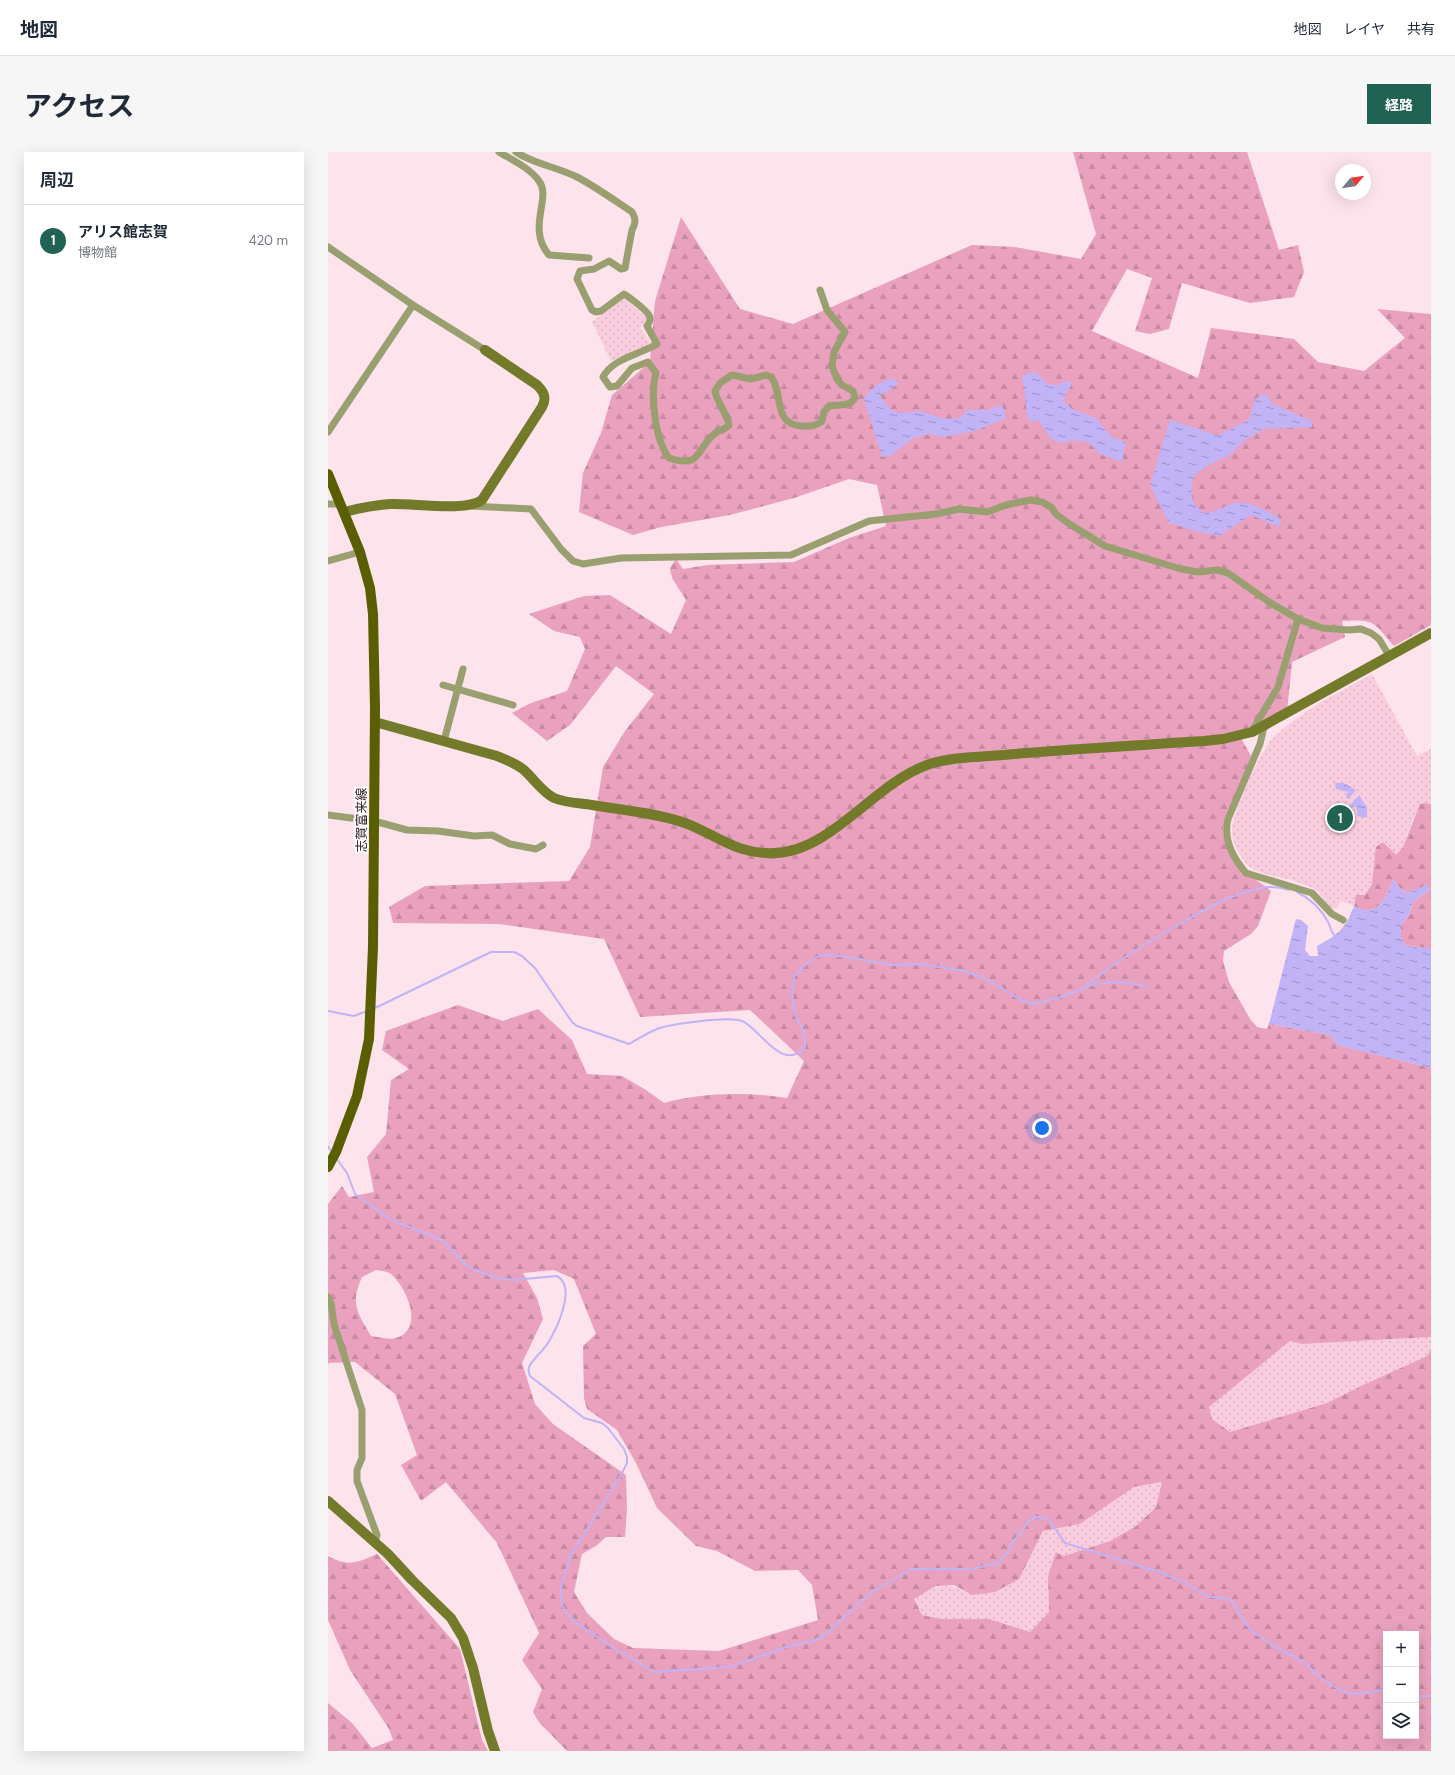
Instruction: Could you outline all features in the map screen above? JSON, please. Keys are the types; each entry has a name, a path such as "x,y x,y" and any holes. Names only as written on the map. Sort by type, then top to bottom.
{"main road":[{"name":"志賀富来線","path":"328,474 360,552 370,588 373,614 375,662 371,1017 363,1071 356,1096 328,1167"}],"street":[{"path":"499,152 533,175 540,182 543,190 538,234 540,242 549,254 590,258"},
{"path":"516,152 526,159 550,166 577,177 632,212 636,224 632,230 625,268 621,269 613,263 606,262 594,269 580,271 577,279 592,310 596,312 601,311 624,294 650,316 648,330 657,344 621,360 605,373 603,377 610,387 617,386 632,368 648,362 652,366 656,373 653,385 660,440 662,450 669,458 687,462 694,460 714,433 725,430 729,425 714,391 720,383 732,375 751,380 766,375 771,377 776,385 779,404 784,417 795,426 808,427 819,424 822,421 824,412 829,406 846,405 852,402 855,398 853,391 842,385 837,379 832,366 834,352 845,332 827,310 820,290"},
{"path":"328,247 413,305 485,350 537,385 543,392 545,402 485,496 479,502 469,506"},
{"path":"328,432 413,305"},
{"path":"328,504 342,508 391,504 531,509 561,549 573,561 583,564 621,558 791,555 869,521 936,514 959,509 987,512 1006,505 1030,500 1042,502 1051,507 1056,514 1068,523 1105,546 1181,569 1198,572 1217,570 1228,573 1269,602 1298,619 1322,628 1349,630 1361,629 1371,633 1378,639 1390,656"},
{"path":"328,561 360,552"},
{"path":"1252,732 1278,687 1298,619"},
{"path":"375,722 497,756 514,763 544,791 559,800 624,810 673,820 693,827 730,846 750,852 769,854 789,851 811,844 828,833 893,782 915,770 938,761 1080,748 1204,741 1223,739 1252,732 1431,633"},
{"path":"444,741 463,669"},
{"path":"443,685 513,705"},
{"path":"1264,726 1260,744 1228,819 1226,827 1229,846 1246,873 1312,893 1332,914 1343,920"},
{"path":"328,815 374,820 407,830 438,831 474,836 492,835 510,844 536,849 543,845"},
{"path":"328,1297 331,1303 334,1324 362,1410 362,1458 357,1470 357,1481 377,1535 375,1542"},
{"path":"328,1501 375,1542 451,1618 462,1638 473,1668 488,1731 496,1751"}],"shaded area":[{"path":"624,298 648,319 640,328 653,345 611,361 592,322"},
{"path":"1372,674 1417,756 1431,749 1431,804 1426,803 1413,818 1403,847 1396,855 1376,853 1372,884 1365,895 1356,895 1354,906 1341,901 1336,909 1325,902 1319,893 1312,888 1289,879 1259,872 1249,866 1240,855 1235,845 1232,836 1233,823 1241,798 1254,768 1273,738 1308,711 1333,695"},
{"path":"1431,1337 1431,1349 1427,1356 1327,1403 1230,1432 1212,1419 1209,1406 1290,1341 1302,1344"},
{"path":"1162,1482 1155,1508 1136,1526 1113,1539 1089,1548 1064,1556 1057,1552 1048,1576 1049,1612 1030,1632 989,1620 942,1619 922,1615 914,1599 930,1590 936,1587 948,1586 963,1590 972,1595 1019,1579 1043,1531 1080,1524 1134,1487"}],"green space":[{"path":"1073,152 1247,152 1279,250 1298,245 1304,272 1294,297 1250,303 1182,283 1169,329 1150,334 1135,331 1152,278 1127,269 1092,331 1198,378 1211,328 1294,339 1318,362 1364,371 1405,338 1377,309 1431,314 1431,625 1394,646 1373,624 1362,621 1342,621 1345,637 1292,662 1287,712 1240,736 1251,756 1223,827 1224,838 1232,856 1239,864 1271,891 1258,926 1251,934 1224,951 1223,961 1229,982 1250,1019 1257,1027 1267,1029 1269,1024 1331,1035 1338,1045 1431,1068 1431,1337 1302,1344 1290,1341 1209,1407 1212,1419 1230,1432 1327,1403 1427,1356 1431,1349 1431,1751 567,1751 538,1721 533,1712 542,1689 522,1660 539,1633 497,1543 446,1482 421,1501 401,1465 417,1455 395,1394 355,1362 329,1363 328,1365 328,1204 342,1186 349,1197 374,1192 367,1157 386,1134 391,1080 409,1069 382,1050 386,1031 458,1005 503,1021 538,1009 572,1040 587,1074 622,1076 646,1090 664,1103 679,1099 725,1094 787,1098 804,1061 750,1010 640,1017 604,939 499,924 393,923 389,907 425,886 569,881 590,847 603,767 625,731 654,694 616,666 570,725 547,741 512,713 531,703 567,691 585,649 580,637 554,631 529,614 584,596 610,595 671,634 686,600 672,578 670,568 676,559 683,569 707,565 794,562 849,538 886,526 877,485 849,479 794,498 730,515 661,527 633,535 579,512 583,473 601,433 612,395 650,362 655,301 681,217 740,309 793,324 972,245 1015,247 1081,259 1096,234","holes":["376,1270 389,1273 397,1280 403,1289 410,1308 410,1326 405,1333 393,1339 371,1336 357,1308 356,1294 362,1277","554,1270 574,1279 596,1334 583,1346 584,1398 587,1409 617,1430 636,1463 657,1508 696,1546 717,1551 755,1571 798,1570 812,1585 818,1620 719,1651 633,1648 614,1639 587,1613 574,1592 582,1554 596,1546 606,1537 625,1537 627,1509 626,1475 553,1424 535,1404 522,1363 543,1319 537,1298 523,1273","1162,1482 1156,1507 1135,1527 1110,1541 1064,1556 1056,1552 1048,1576 1049,1612 1030,1632 989,1619 942,1619 922,1615 914,1599 936,1586 954,1585 972,1595 995,1592 1019,1579 1043,1531 1080,1524 1134,1487"]},
{"path":"1420,804 1431,804 1431,889 1407,893 1399,887 1393,879 1384,900 1380,905 1369,910 1354,906 1356,895 1365,895 1372,884 1376,847 1383,842 1396,855 1403,847"},
{"path":"1431,889 1431,948 1429,949 1405,945 1401,937 1401,925 1409,915 1413,902"},
{"path":"377,1554 460,1649 482,1740 488,1751 328,1751 328,1703 352,1723 372,1748 393,1740 389,1729 350,1670 328,1620 328,1556 347,1563 364,1560"}],"water":[{"path":"1036,372 1048,384 1058,385 1067,380 1072,384 1065,396 1064,402 1072,409 1096,418 1112,437 1126,442 1122,462 1100,454 1088,442 1071,440 1064,443 1052,440 1039,421 1028,421 1022,375"},
{"path":"892,378 899,384 880,396 890,409 899,413 921,411 945,419 960,418 967,410 988,410 1002,405 1006,418 975,431 943,437 930,434 913,438 890,456 882,457 864,399 876,386 883,381"},
{"path":"1266,393 1272,404 1312,421 1312,427 1264,429 1245,440 1230,455 1209,465 1194,475 1191,492 1195,504 1203,513 1212,512 1236,503 1254,505 1281,519 1280,527 1251,515 1219,536 1195,531 1169,523 1150,485 1170,420 1217,435 1243,423 1250,417 1255,399"},
{"path":"1335,783 1344,783 1356,790 1348,799 1346,798 1348,792 1336,789"},
{"path":"1359,795 1367,807 1367,818 1358,816 1356,806 1350,809 1349,806"},
{"path":"1393,879 1399,887 1407,893 1426,885 1431,889 1413,902 1409,915 1401,925 1401,937 1405,945 1431,948 1431,1068 1337,1045 1330,1035 1269,1024 1296,919 1301,920 1308,926 1305,950 1310,956 1318,956 1317,946 1331,938 1340,930 1348,920 1354,906 1369,910 1380,905 1384,900"}],"waterway":[{"path":"1086,985 1142,946 1218,903 1240,894 1265,887 1276,887 1289,890"},
{"path":"1297,892 1318,907 1336,937"},
{"path":"373,1009 491,952 514,952 522,956 535,968 572,1022 577,1026 629,1044 650,1032 664,1027 699,1021 725,1019 735,1020 742,1021 749,1025 771,1046 779,1052 788,1055 796,1054 805,1047 804,1032 795,1014 792,995 794,976 807,963 821,955 841,956 893,965 921,964 964,971 984,978 1018,998 1032,1004 1065,996 1094,984 1119,982 1147,986"},
{"path":"328,1011 354,1016 367,1011"},
{"path":"328,1146 332,1153"},
{"path":"336,1158 347,1173 355,1194 391,1220 442,1240 465,1264 474,1270 498,1278 513,1280 557,1276 563,1281 565,1298 560,1318 548,1343 530,1365 528,1370 529,1375 584,1418 602,1423 608,1428 624,1449 627,1457 627,1463 570,1557 561,1587 561,1601 564,1610 575,1622 615,1649 655,1672 730,1667 786,1647 813,1641 826,1634 870,1593 912,1569 972,1569 998,1563 1008,1552 1010,1546 1030,1520 1036,1517 1046,1518 1049,1520 1065,1543 1162,1573 1188,1584 1206,1596 1228,1599 1233,1602 1243,1620 1252,1631 1274,1646 1302,1661 1322,1679 1337,1688 1348,1693 1359,1694 1383,1690"},
{"path":"1419,1697 1431,1696"}],"place":[{"name":"アリス館志賀","path":"1340,818"}]}
